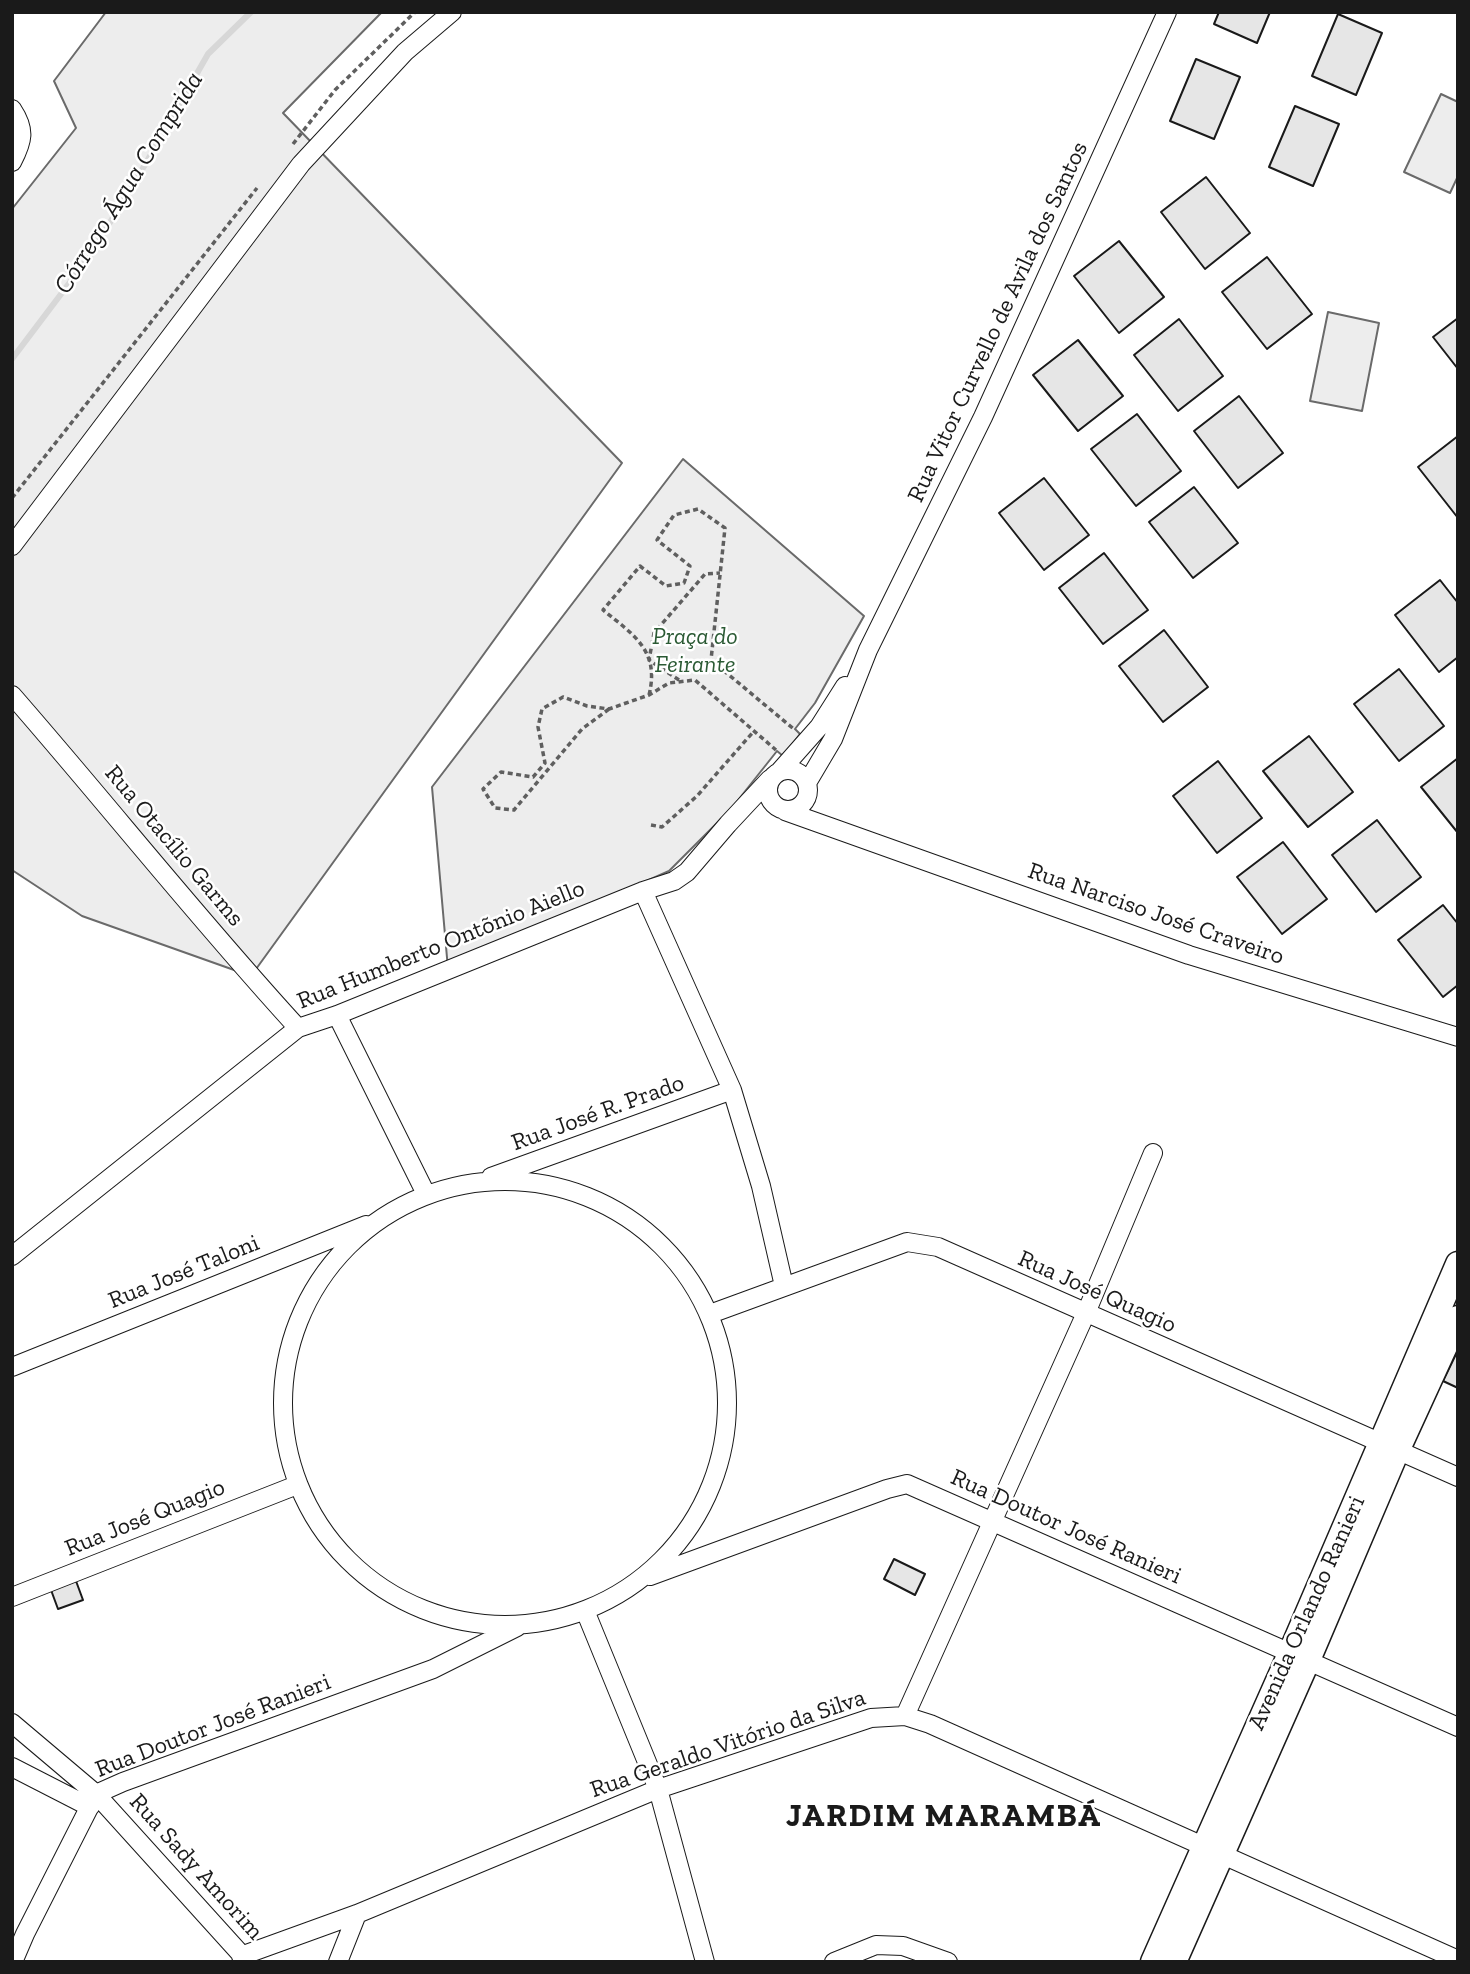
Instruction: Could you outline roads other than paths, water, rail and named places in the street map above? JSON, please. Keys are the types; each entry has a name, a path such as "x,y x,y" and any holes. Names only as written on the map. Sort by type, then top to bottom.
{"main road":[{"name":"Avenida Orlando Ranieri","path":"1153,1962 1212,1849 1299,1657 1388,1448 1455,1277"},
{"name":"Avenida Orlando Ranieri","path":"1388,1448 1458,1318"},
{"name":"Avenida Orlando Ranieri","path":"1174,1962 1212,1849"}],"street":[{"path":"12,546 301,164 405,52 452,12"},
{"name":"Rua Vitor Curvello de Avila dos Santos","path":"807,787 833,739 868,650 983,417 1167,12"},
{"path":"12,162 22,143 17,116"},
{"name":"Rua Vitor Curvello de Avila dos Santos","path":"778,769 819,727 868,650"},
{"name":"Rua Otacílio Garms","path":"12,695 298,1028"},
{"path":"728,824 780,809 796,809 805,801 807,787 801,774 778,769"},
{"path":"778,769 767,789 769,799 780,809"},
{"path":"728,824 778,769"},
{"name":"Rua Narciso José Craveiro","path":"807,787 821,811 840,831"},
{"name":"Rua Narciso José Craveiro","path":"780,809 1189,954 1458,1037"},
{"name":"Rua Humberto Ontõnio Aiello","path":"12,1256 298,1028 674,881 687,872 728,824"},
{"path":"643,891 732,1090 761,1186 784,1286"},
{"path":"337,1015 426,1194"},
{"name":"Rua José R. Prado","path":"481,1181 732,1090"},
{"path":"905,1716 1086,1313 1153,1153"},
{"path":"481,1181 538,1182 592,1198 640,1226 681,1266 710,1314 728,1384 723,1456 695,1522 648,1577 586,1613 518,1627 448,1620 384,1591 332,1545 297,1485 281,1412 290,1339 322,1273 374,1222 426,1194 481,1181"},
{"name":"Rua José Taloni","path":"12,1367 374,1222"},
{"name":"Rua José Quagio","path":"710,1314 907,1242 938,1247 1458,1478"},
{"name":"Rua Doutor José Ranieri","path":"648,1577 906,1484 1458,1727"},
{"name":"Rua José Quagio","path":"12,1597 297,1485"},
{"path":"586,1613 658,1789 705,1962"},
{"name":"Rua Doutor José Ranieri","path":"13,1962 93,1801 123,1782 433,1669 518,1627"},
{"name":"Rua Geraldo Vitório da Silva","path":"245,1959 658,1789 871,1718 905,1716 930,1724 1458,1960"},
{"name":"Rua Sady Amorim","path":"12,1723 93,1801 245,1959"},
{"path":"12,1767 93,1801"},
{"path":"338,1962 357,1914"},
{"path":"834,1962 877,1945 903,1946 948,1962"}],"waterway":[{"name":"Córrego Água Comprida","path":"12,359 89,257 208,54 251,12"}],"district":[{"name":"JARDIM MARAMBÁ","path":"944,1817"}],"park label":[{"name":"Praça do Feirante","path":"695,651"}]}
